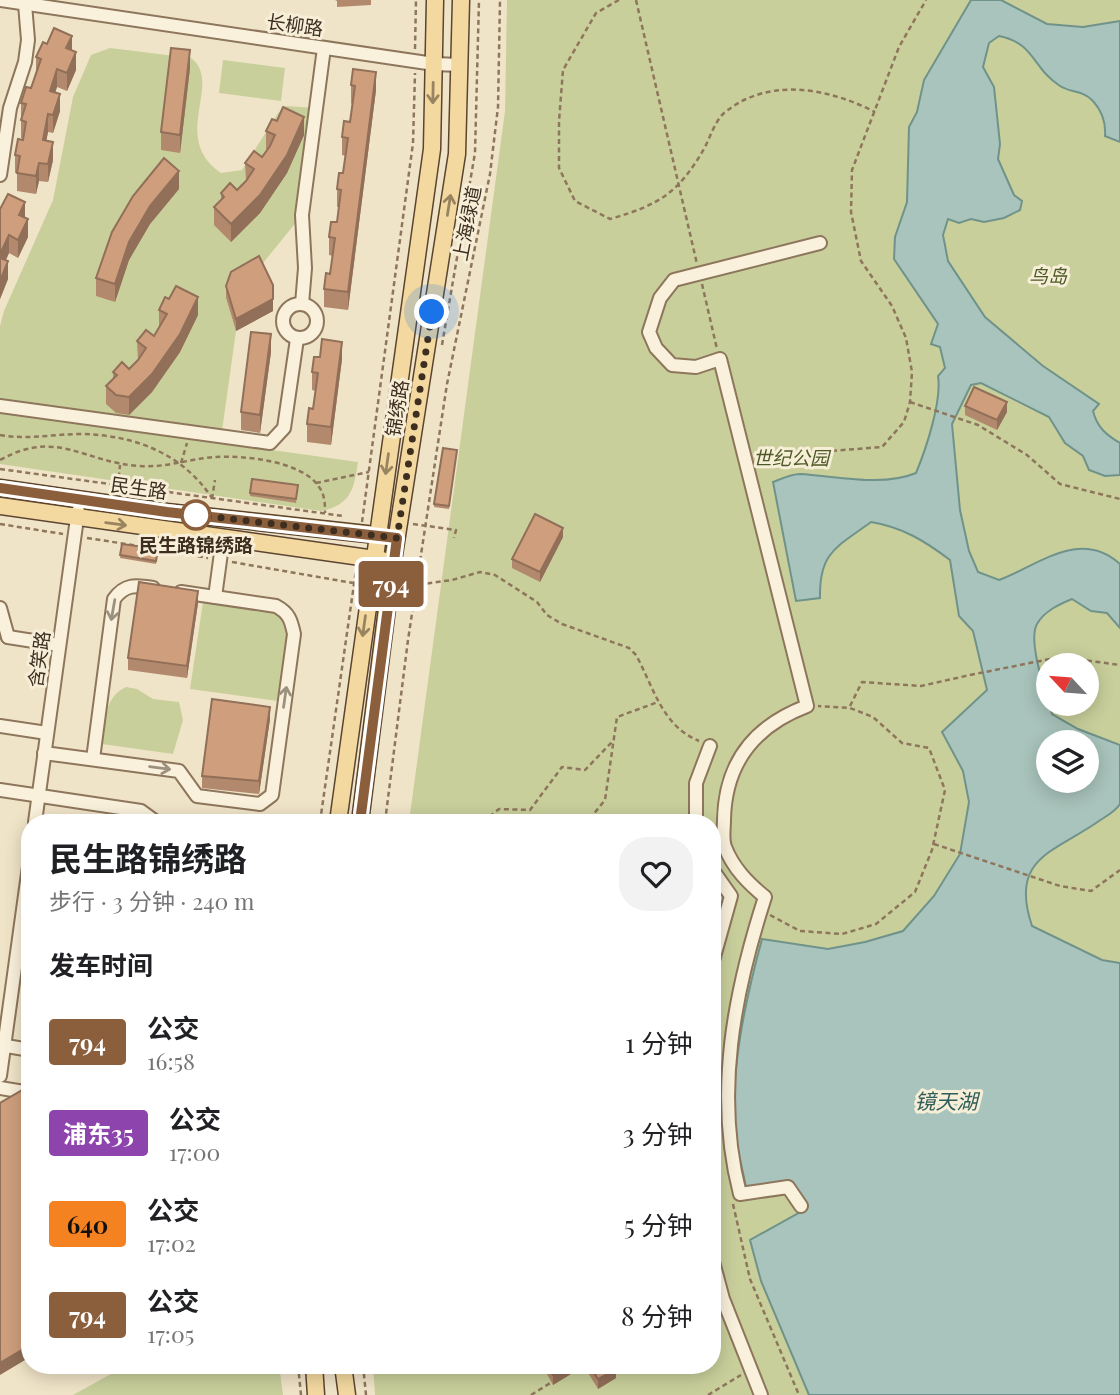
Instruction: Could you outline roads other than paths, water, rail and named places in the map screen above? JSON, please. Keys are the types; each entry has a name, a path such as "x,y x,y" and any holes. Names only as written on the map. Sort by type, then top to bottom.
{"main road":[{"name":"锦绣路","path":"339,814 365,558 432,149 435,0"},
{"name":"锦绣路","path":"361,814 396,587 393,561 403,528 457,154 461,0"},
{"name":"民生路","path":"0,488 80,500 403,528"},
{"name":"民生路","path":"0,506 77,519 393,561"},
{"path":"315,1374 316,1395"},
{"path":"344,1374 346,1395"}],"street":[{"name":"长柳路","path":"0,0 434,64 460,65"},
{"path":"0,175 10,108 25,62 28,40 25,4"},
{"path":"302,304 305,268 302,215 324,48"},
{"path":"801,1206 788,1187 740,1194 730,1156 726,1072 745,958 765,897 743,879 724,845 724,801 739,755 779,716 807,706 745,468 720,359 696,367 672,365 656,348 649,332 660,298 674,280 820,243"},
{"path":"302,304 315,311 318,322 309,337 297,339 284,328 284,316 290,307 302,304"},
{"path":"0,406 270,443 284,428 297,339"},
{"name":"含笑路","path":"36,814 80,500"},
{"path":"215,597 223,538"},
{"path":"44,753 179,771 197,796 260,804 268,801 272,795 294,634 292,621 286,612 276,606 135,585 121,589 114,599 93,759"},
{"path":"0,608 4,641 59,645"},
{"path":"0,727 47,733"},
{"path":"696,814 696,783 710,746"},
{"path":"0,790 141,811 145,814"},
{"path":"721,881 732,896 721,933"},
{"path":"0,1076 21,919"},
{"path":"2,1046 21,1048"},
{"path":"0,1088 21,1092"},
{"path":"721,1285 749,1370 761,1395"}],"water":[{"name":"镜天湖","path":"971,0 1001,0 1047,24 1083,27 1120,21 1120,142 1105,136 1103,117 1093,101 1051,79 1020,44 999,36 989,43 983,67 994,87 1000,144 998,159 1014,195 1022,201 1020,210 1004,218 984,222 971,219 959,223 948,219 943,235 948,261 985,317 1043,366 1099,404 1093,411 1097,422 1106,434 1120,443 1120,475 1105,476 1089,470 1083,456 1065,443 1049,417 981,383 971,385 952,424 960,510 969,551 978,572 999,580 1044,559 1075,549 1090,549 1105,554 1120,564 1120,628 1107,613 1091,611 1072,599 1053,608 1040,619 1034,643 1036,716 1055,716 1081,730 1036,730 1036,793 1099,793 1099,737 1120,745 1120,804 1110,814 1040,860 1031,871 1026,885 1026,903 1032,926 1102,960 1120,963 1120,1395 809,1395 761,1281 750,1240 802,1211 804,1204 792,1183 746,1187 737,1144 734,1114 736,1064 750,986 762,939 828,949 903,931 934,896 960,854 969,802 963,771 942,732 987,690 973,631 959,616 950,560 903,531 871,522 832,552 823,570 820,598 796,601 773,482 800,474 859,480 889,479 916,473 920,463 938,398 938,376 945,368 940,347 931,344 938,324 894,259 895,237 907,202 909,127 917,112 924,80"}],"place":[{"name":"民生路锦绣路","path":"196,515"}],"park label":[{"name":"鸟岛","path":"1048,275"},
{"name":"世纪公园","path":"791,457"}]}
